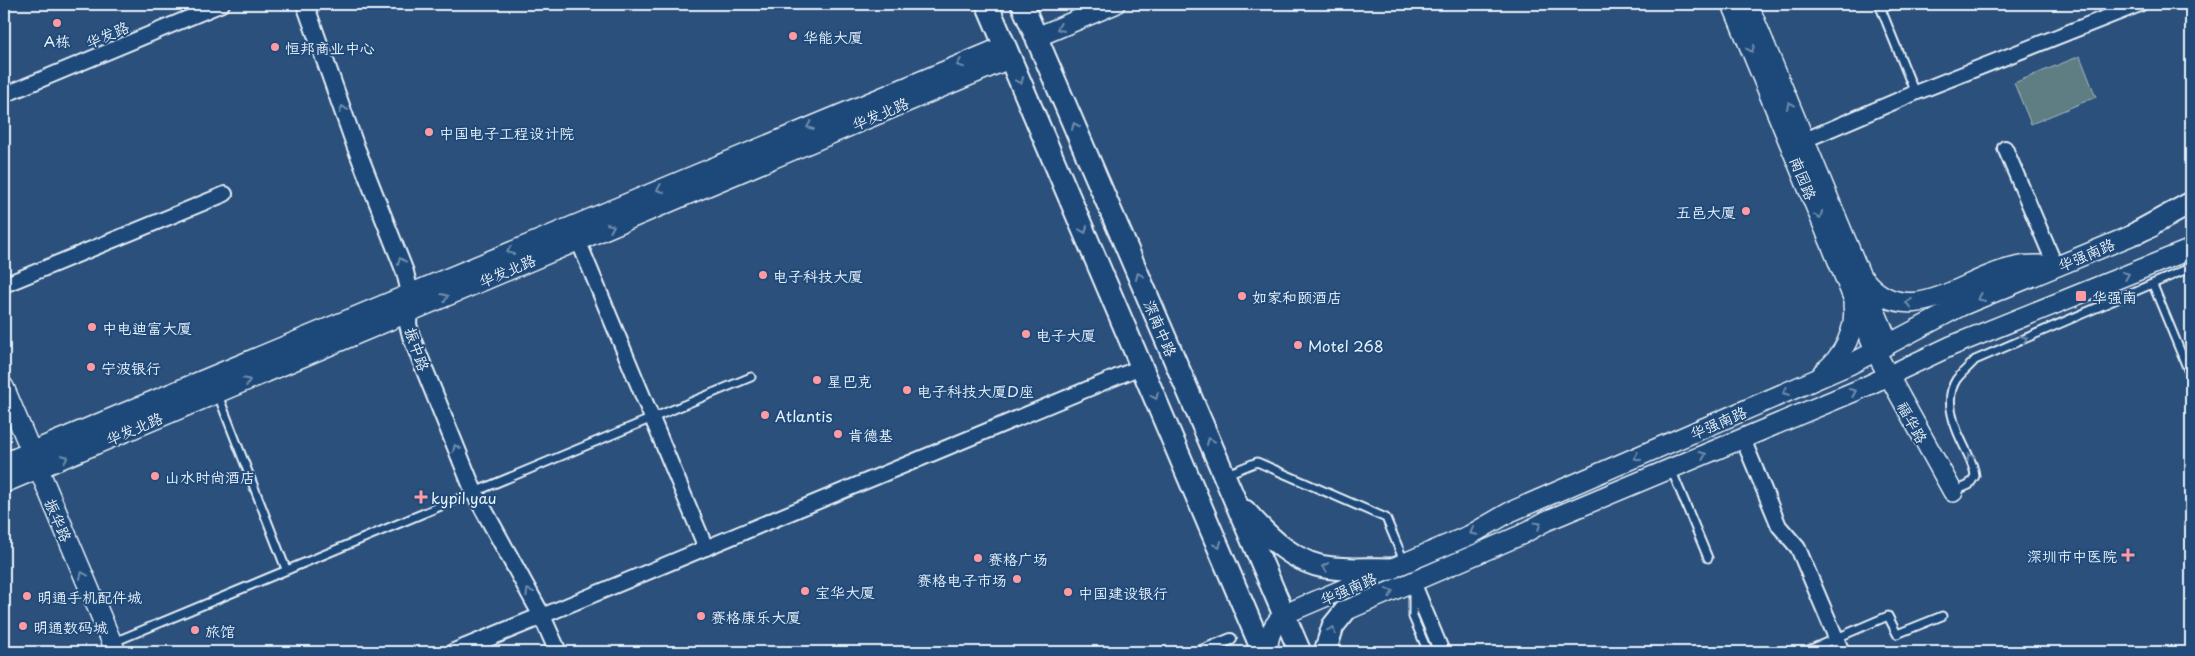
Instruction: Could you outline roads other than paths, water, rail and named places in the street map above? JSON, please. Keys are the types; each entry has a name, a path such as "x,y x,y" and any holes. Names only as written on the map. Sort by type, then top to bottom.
{"main road":[{"path":"987,4 1143,366 1263,652"},
{"name":"深南中路","path":"1022,4 1300,652"},
{"path":"1037,38 1115,4"},
{"name":"南园路","path":"1732,4 1851,293 1882,348"},
{"name":"南园路","path":"1748,4 1861,276 1882,348"},
{"name":"华发北路","path":"4,483 34,460 410,293 1008,52"},
{"name":"华发北路","path":"4,463 34,460 217,393 578,240 1008,52"},
{"path":"2138,232 2191,203"},
{"name":"华强南路","path":"1268,652 1270,633 1277,621 1285,614 1470,535 1510,512 1810,382 1940,318 2056,266 2138,232 2191,214"},
{"name":"华强南路","path":"1345,611 1521,535 1546,521 1743,439 1952,346 2191,250"},
{"path":"1861,276 1870,286 1894,301 1918,303 2006,269 2036,264 2056,266"},
{"path":"1810,382 1839,357 1847,343 1854,310 1851,293"},
{"path":"1940,318 1952,346"},
{"name":"福华路","path":"1882,348 1888,376 1953,492"},
{"name":"振华路","path":"4,387 114,647"},
{"path":"1236,502 1269,536 1282,547 1308,563 1332,568 1398,566"},
{"path":"1325,652 1333,626 1345,611"}],"street":[{"name":"华发路","path":"4,95 222,4"},
{"name":"振中路","path":"305,4 355,145 406,272 410,293 408,324 411,336 474,492 542,616 558,652"},
{"path":"1805,140 1916,93 2140,4"},
{"path":"2005,148 2056,266"},
{"path":"4,286 225,194"},
{"path":"578,240 706,548"},
{"path":"454,652 1143,366"},
{"path":"1743,439 1779,526 1798,548 1842,652"},
{"path":"1413,582 1442,652"},
{"path":"1199,652 1231,639"}],"lane":[{"path":"1892,4 1880,6 1916,93"},
{"path":"1953,492 1969,484 1975,476 1974,466 1954,422 1951,402 1957,379 1975,360 2188,269 2191,250"},
{"path":"2153,285 2191,377"},
{"path":"114,647 289,569 751,377"},
{"path":"217,393 286,569 289,569"},
{"path":"1225,475 1257,462 1386,518 1398,566"},
{"path":"1671,468 1708,558"},
{"path":"1413,582 1413,617 1428,652"},
{"path":"1804,652 1888,616 1897,634 1942,616"}],"place":[{"name":"A栋","path":"57,23"},
{"name":"华能大厦","path":"793,36"},
{"name":"恒邦商业中心","path":"275,47"},
{"name":"中国电子工程设计院","path":"429,132"},
{"name":"五邑大厦","path":"1746,211"},
{"name":"电子科技大厦","path":"763,275"},
{"name":"如家和颐酒店","path":"1242,296"},
{"name":"华强南","path":"2081,296"},
{"name":"中电迪富大厦","path":"92,327"},
{"name":"电子大厦","path":"1026,334"},
{"name":"Motel 268","path":"1298,345"},
{"name":"宁波银行","path":"91,367"},
{"name":"星巴克","path":"817,380"},
{"name":"电子科技大厦D座","path":"907,390"},
{"name":"Atlantis","path":"765,415"},
{"name":"肯德基","path":"838,434"},
{"name":"山水时尚酒店","path":"155,476"},
{"name":"kypil yau","path":"421,497"},
{"name":"深圳市中医院","path":"2128,555"},
{"name":"赛格广场","path":"978,558"},
{"name":"赛格电子市场","path":"1017,579"},
{"name":"宝华大厦","path":"805,591"},
{"name":"中国建设银行","path":"1068,592"},
{"name":"明通手机配件城","path":"27,596"},
{"name":"赛格康乐大厦","path":"701,616"},
{"name":"明通数码城","path":"23,626"},
{"name":"旅馆","path":"195,630"}]}
